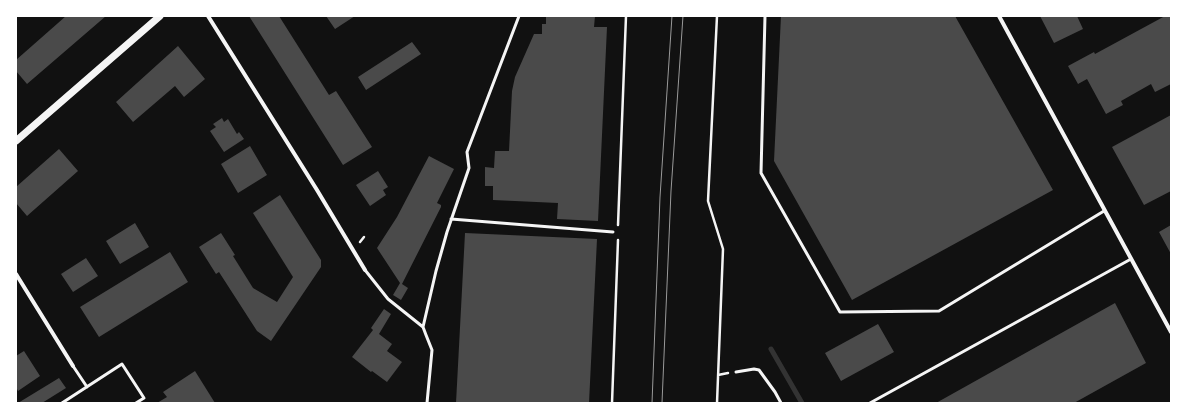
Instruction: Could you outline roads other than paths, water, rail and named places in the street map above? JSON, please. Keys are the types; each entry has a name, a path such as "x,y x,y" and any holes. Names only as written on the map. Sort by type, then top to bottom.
{"street":[{"path":"16,141 160,16"},
{"path":"208,16 366,271"},
{"path":"999,16 1171,332"},
{"path":"16,274 73,366"}],"lane":[{"path":"423,328 436,271 451,219 469,168 467,152 519,16"},
{"path":"766,16 761,173 840,312 938,311 1104,210"},
{"path":"451,219 613,232"},
{"path":"870,403 1131,259"},
{"path":"366,271 388,299 423,328 432,350 427,403"},
{"path":"62,403 122,364 144,398 136,403"},
{"path":"73,366 87,387"},
{"path":"736,372 754,369 759,370 781,403"}],"waterway":[{"path":"771,349 802,403"}],"tram line":[{"path":"652,403 660,197 672,16"},
{"path":"662,403 671,191 683,16"}]}
